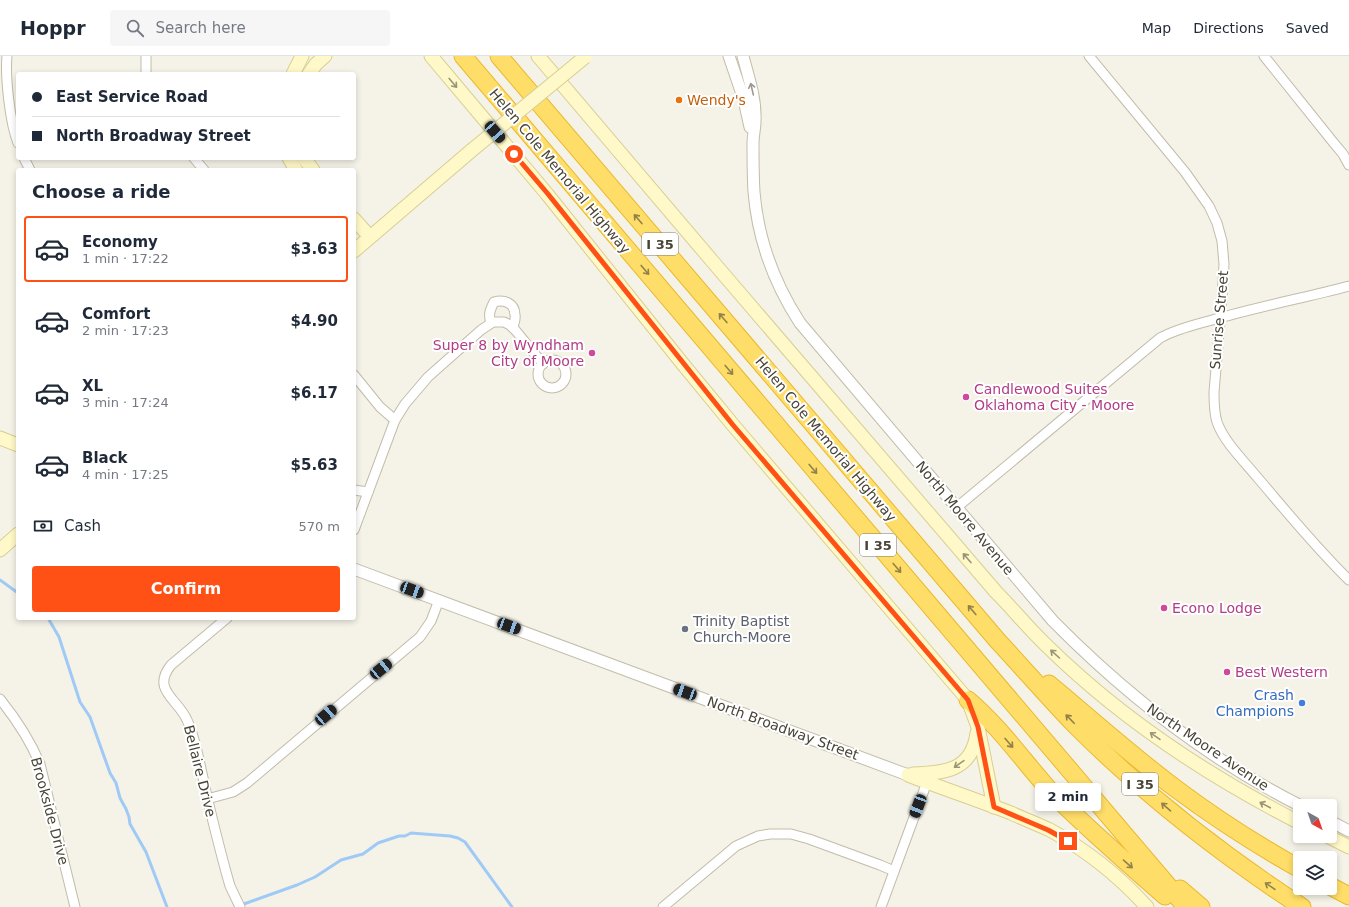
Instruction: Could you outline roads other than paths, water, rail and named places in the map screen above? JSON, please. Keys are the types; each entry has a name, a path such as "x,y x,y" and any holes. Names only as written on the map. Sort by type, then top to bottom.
{"highway":[{"name":"Helen Cole Memorial Highway","path":"463,56 1186,907"},
{"name":"Helen Cole Memorial Highway","path":"499,56 997,640 1076,726 1165,806 1219,850 1269,886 1302,907"},
{"path":"997,640 1174,788 1272,854 1293,865"},
{"path":"968,700 984,714 1052,792 1098,838 1178,907"},
{"path":"1145,860 1202,907"},
{"path":"1337,890 1349,896"}],"main road":[{"path":"294,72 302,56"},
{"path":"310,72 316,64 325,56"},
{"path":"430,56 548,194 733,425 968,700 978,727 994,807"},
{"path":"356,246 370,237 586,56"},
{"path":"539,57 991,586 1045,644 1073,670 1137,724 1224,782 1293,819"},
{"path":"356,221 370,237"},
{"path":"0,438 16,444"},
{"path":"0,550 16,536"},
{"path":"908,775 939,773 952,769 958,765 968,757 974,749 978,727"},
{"name":"North Broadway Street","path":"908,775 994,807 1048,830 1081,849 1109,870 1147,907"},
{"path":"1337,841 1349,847"}],"street":[{"path":"7,56 7,85 11,114 16,135"},
{"path":"146,56 146,72"},
{"name":"North Moore Avenue","path":"729,56 744,100 753,142"},
{"name":"North Moore Avenue","path":"743,56 753,91 755,116 753,142 754,192 760,228 774,277 785,299 800,323 1053,621 1087,655 1172,726 1240,772 1293,802"},
{"name":"Sunrise Street","path":"1089,56 1185,172 1209,206 1217,223 1222,241 1224,264 1214,392 1217,423 1224,436 1239,456 1306,535 1349,580"},
{"path":"1264,56 1346,151 1349,166"},
{"path":"196,160 202,168"},
{"path":"956,508 1160,338 1181,328 1349,286"},
{"path":"491,323 489,313 494,302 502,300 510,303 514,311 515,315 513,327"},
{"path":"356,525 395,420 405,404 428,377 481,330 491,323 499,321 504,322 513,327 543,364"},
{"path":"356,377 380,407 395,420"},
{"path":"356,490 368,492"},
{"name":"North Broadway Street","path":"356,570 908,775"},
{"path":"207,799 233,792 247,783 410,645 424,631 430,622 439,600"},
{"name":"Bellaire Drive","path":"225,620 171,665 164,676 163,681 166,691 187,719 195,744 207,799 226,872 238,903"},
{"name":"Brookside Drive","path":"0,699 22,729 40,764 75,907"},
{"path":"881,907 927,782"},
{"path":"1337,825 1349,831"},
{"path":"663,907 736,846 758,836 770,834 791,834 809,839 880,865 894,872"}],"waterway":[{"path":"0,580 16,592"},
{"path":"49,620 59,637 80,702 90,717 110,773 116,783 120,798 129,817 130,824 146,852 167,907"},
{"path":"241,905 315,877 341,860 363,854 378,843 411,833 450,836 465,842 512,907"}],"place":[{"name":"Wendy's","path":"679,100"},
{"name":"Super 8 by Wyndham City of Moore","path":"592,353"},
{"name":"Candlewood Suites Oklahoma City - Moore","path":"966,397"},
{"name":"Econo Lodge","path":"1164,608"},
{"name":"Trinity Baptist Church-Moore","path":"685,629"},
{"name":"Best Western","path":"1227,672"},
{"name":"Crash Champions","path":"1302,703"}]}
